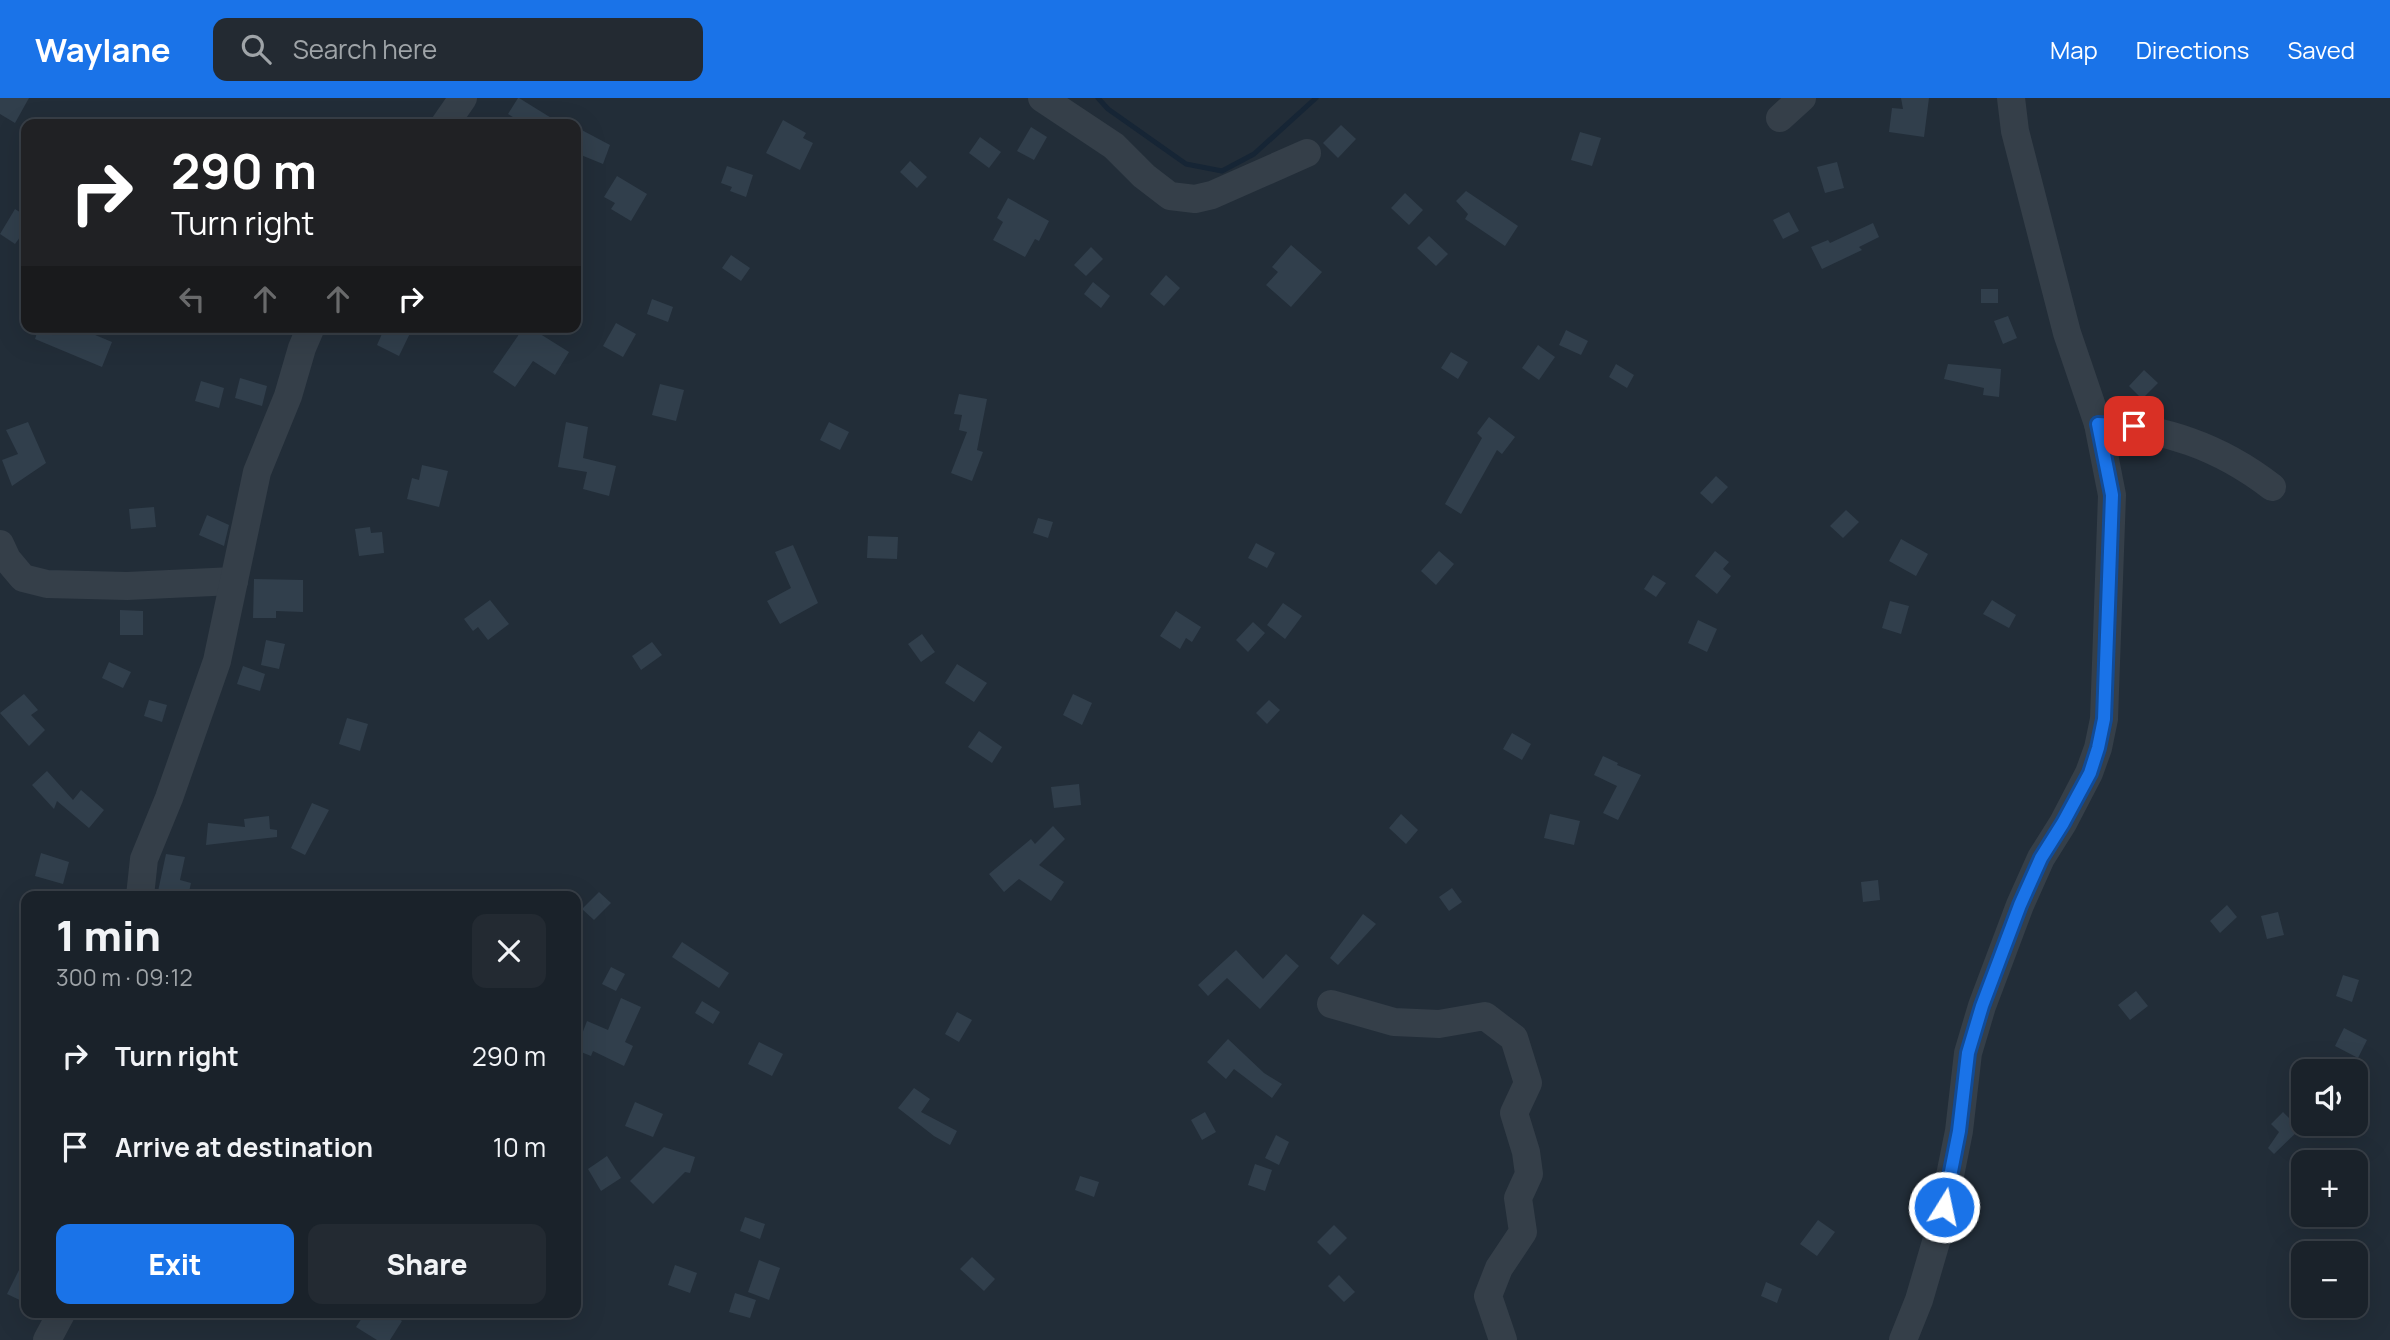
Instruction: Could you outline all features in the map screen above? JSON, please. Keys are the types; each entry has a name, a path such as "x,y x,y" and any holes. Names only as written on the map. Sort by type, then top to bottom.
{"street":[{"path":"448,119 463,98"},
{"path":"1042,98 1114,146 1144,176 1170,196 1195,200 1212,195 1307,153"},
{"path":"1780,118 1802,98"},
{"path":"1903,1340 1919,1300 1938,1235 1959,1131 1968,1053 1982,1006 2037,867 2090,773 2104,719 2112,495 2098,424 2067,334 2015,131 2011,98"},
{"path":"141,891 144,859 169,798 216,661 257,471 288,396 309,333"},
{"path":"2098,424 2134,426 2214,450 2244,466 2272,487"},
{"path":"0,544 7,559 23,578 47,584 127,586 234,581"},
{"path":"1331,1004 1394,1022 1438,1024 1485,1016 1514,1038 1528,1083 1514,1113 1526,1152 1529,1174 1518,1198 1523,1232 1499,1268 1488,1296 1503,1340"},
{"path":"47,1340 59,1318"}],"building":[{"path":"0,98 29,98 15,123 0,114"},
{"path":"518,98 553,119 516,119 508,114"},
{"path":"1901,98 1929,98 1924,137 1889,132 1892,108 1903,109"},
{"path":"783,120 806,133 803,138 813,143 800,170 766,153"},
{"path":"1341,125 1356,139 1338,158 1323,143"},
{"path":"1031,127 1047,137 1034,160 1017,151"},
{"path":"581,130 610,145 603,164 581,155"},
{"path":"1580,132 1601,138 1592,166 1571,160"},
{"path":"980,137 1001,152 989,168 969,153"},
{"path":"910,161 927,177 917,188 900,172"},
{"path":"1837,162 1844,188 1825,193 1817,167"},
{"path":"727,166 753,175 746,197 730,191 732,187 721,183"},
{"path":"617,176 647,194 631,221 611,209 615,203 604,197"},
{"path":"1466,191 1518,226 1505,246 1465,219 1468,214 1456,201"},
{"path":"1405,193 1423,210 1409,225 1391,208"},
{"path":"1008,198 1049,221 1039,241 1035,239 1025,257 993,240 1003,222 997,218"},
{"path":"15,209 21,213 21,236 15,244 0,234"},
{"path":"1789,212 1799,231 1783,239 1773,220"},
{"path":"1873,223 1879,237 1859,247 1862,250 1822,269 1811,247 1828,240 1830,243"},
{"path":"1429,236 1448,254 1436,266 1417,248"},
{"path":"1291,245 1322,272 1291,307 1266,285 1278,272 1272,267"},
{"path":"1091,247 1103,259 1086,276 1074,265"},
{"path":"731,255 750,268 741,281 722,268"},
{"path":"1166,275 1180,288 1164,306 1150,294"},
{"path":"1093,282 1110,296 1101,308 1084,294"},
{"path":"1981,289 1998,289 1998,303 1981,303"},
{"path":"652,299 673,307 668,322 647,314"},
{"path":"2008,316 2017,338 2003,344 1994,321"},
{"path":"616,323 636,334 623,357 603,346"},
{"path":"1566,330 1588,341 1581,355 1559,345"},
{"path":"37,333 90,333 112,342 102,367 35,339"},
{"path":"382,333 410,333 399,356 377,345"},
{"path":"520,333 539,333 569,352 555,375 533,361 515,387 493,372"},
{"path":"1538,345 1555,357 1539,380 1522,368"},
{"path":"1451,352 1468,362 1458,379 1441,368"},
{"path":"1616,364 1634,375 1627,388 1609,377"},
{"path":"1948,364 2001,369 1999,397 1983,395 1984,388 1944,379"},
{"path":"2144,370 2158,383 2142,399 2129,386"},
{"path":"240,378 267,386 262,406 235,398"},
{"path":"201,381 224,388 219,408 195,401"},
{"path":"660,384 684,390 676,421 652,415"},
{"path":"959,394 987,399 977,450 983,452 972,481 951,473 967,432 959,430 962,415 954,414"},
{"path":"1489,417 1515,437 1502,454 1497,450 1461,514 1445,504 1482,438 1477,433"},
{"path":"28,422 46,463 12,486 2,460 18,454 6,430"},
{"path":"566,422 588,427 583,458 616,466 609,496 583,489 587,472 558,467"},
{"path":"829,422 849,432 840,450 820,440"},
{"path":"422,465 448,471 439,507 407,499 412,478 419,480"},
{"path":"1716,476 1728,487 1712,504 1700,493"},
{"path":"154,507 156,527 131,529 129,509"},
{"path":"1846,510 1859,522 1843,538 1830,526"},
{"path":"207,515 229,525 224,546 199,535"},
{"path":"1038,518 1053,522 1048,538 1033,533"},
{"path":"370,527 371,533 382,532 384,553 359,556 355,529"},
{"path":"868,536 898,537 897,559 867,558"},
{"path":"1901,539 1928,554 1916,576 1889,561"},
{"path":"1256,543 1275,553 1267,568 1248,558"},
{"path":"793,545 818,603 780,624 767,601 791,588 775,552"},
{"path":"1439,551 1454,564 1436,585 1421,571"},
{"path":"1715,551 1729,562 1723,569 1731,576 1717,594 1695,576"},
{"path":"1653,575 1666,583 1656,597 1644,589"},
{"path":"254,579 303,580 303,612 276,611 276,618 253,618"},
{"path":"490,600 509,624 488,640 478,627 473,631 464,619"},
{"path":"1992,600 2016,615 2009,628 1983,614"},
{"path":"1890,601 1909,606 1901,634 1882,628"},
{"path":"1283,603 1302,616 1285,639 1267,625"},
{"path":"120,610 143,611 143,635 120,635"},
{"path":"1176,611 1201,627 1192,642 1186,638 1180,649 1160,636"},
{"path":"1698,620 1717,629 1707,652 1688,643"},
{"path":"1253,622 1265,633 1248,652 1236,640"},
{"path":"922,634 935,652 921,662 908,644"},
{"path":"266,640 285,644 279,669 261,665"},
{"path":"652,642 662,655 641,670 632,656"},
{"path":"109,662 131,672 123,688 102,678"},
{"path":"957,664 987,683 974,702 945,683"},
{"path":"243,666 265,674 260,691 237,684"},
{"path":"24,694 38,710 31,715 45,730 29,746 0,713"},
{"path":"1073,694 1092,703 1082,725 1063,715"},
{"path":"149,700 167,705 162,722 144,716"},
{"path":"1269,700 1280,710 1267,724 1256,713"},
{"path":"347,718 368,724 360,751 339,744"},
{"path":"979,731 1002,747 992,763 968,747"},
{"path":"1512,733 1531,744 1522,760 1503,749"},
{"path":"1603,756 1641,775 1618,820 1603,813 1617,786 1594,775"},
{"path":"47,771 73,800 81,790 104,810 89,828 57,801 54,809 32,785"},
{"path":"1079,784 1081,805 1054,808 1051,787"},
{"path":"312,803 329,810 305,855 291,848"},
{"path":"1401,814 1418,830 1406,844 1389,828"},
{"path":"1550,814 1580,821 1574,845 1544,838"},
{"path":"269,816 270,829 277,830 277,837 206,845 208,823 245,827 244,819"},
{"path":"1053,826 1065,839 1039,865 1064,882 1051,901 1019,879 1004,892 989,874 1031,839 1035,844"},
{"path":"41,853 69,862 63,884 35,876"},
{"path":"166,854 185,857 180,880 191,883 189,891 158,891"},
{"path":"1878,880 1880,900 1863,902 1861,882"},
{"path":"1452,888 1462,902 1449,911 1439,897"},
{"path":"599,892 611,903 594,920 582,909"},
{"path":"2227,905 2237,917 2220,933 2210,921"},
{"path":"2278,912 2284,935 2267,939 2261,916"},
{"path":"1363,914 1376,924 1338,965 1330,958"},
{"path":"682,942 729,973 719,988 672,957"},
{"path":"1236,950 1263,979 1286,954 1299,966 1260,1009 1227,978 1208,996 1198,985"},
{"path":"611,967 625,974 616,991 602,984"},
{"path":"2343,975 2359,980 2352,1002 2336,996"},
{"path":"2136,991 2148,1006 2130,1020 2118,1005"},
{"path":"621,998 641,1007 625,1042 633,1046 624,1066 593,1051 591,1056 581,1052 581,1037 587,1021 608,1030"},
{"path":"702,1001 720,1012 713,1024 695,1013"},
{"path":"957,1012 972,1020 959,1042 945,1034"},
{"path":"2344,1028 2367,1040 2358,1058 2335,1046"},
{"path":"1228,1039 1264,1073 1282,1084 1272,1098 1234,1069 1226,1079 1207,1062"},
{"path":"759,1042 783,1054 772,1076 748,1064"},
{"path":"914,1088 930,1099 921,1112 957,1131 950,1145 898,1108"},
{"path":"635,1102 663,1114 653,1137 625,1126"},
{"path":"1205,1112 1216,1132 1202,1140 1191,1120"},
{"path":"2283,1112 2290,1119 2293,1136 2274,1154 2268,1148 2279,1132 2271,1124"},
{"path":"1276,1135 1289,1142 1279,1165 1265,1158"},
{"path":"664,1147 695,1157 690,1173 685,1172 653,1204 630,1181"},
{"path":"607,1156 621,1178 601,1191 588,1169"},
{"path":"1255,1164 1272,1170 1265,1191 1248,1185"},
{"path":"1080,1176 1099,1182 1094,1197 1075,1190"},
{"path":"745,1217 765,1224 760,1239 740,1231"},
{"path":"1818,1220 1835,1232 1817,1256 1800,1244"},
{"path":"1334,1225 1347,1238 1330,1255 1317,1242"},
{"path":"972,1257 995,1279 984,1291 960,1269"},
{"path":"759,1260 780,1268 769,1300 748,1292"},
{"path":"675,1265 697,1273 690,1293 668,1285"},
{"path":"21,1266 21,1301 7,1294"},
{"path":"1339,1275 1355,1292 1344,1302 1328,1286"},
{"path":"1766,1282 1782,1289 1777,1303 1761,1296"},
{"path":"735,1293 756,1300 750,1318 729,1312"},
{"path":"362,1318 398,1318 402,1321 390,1340 377,1340 356,1327"}],"waterway":[{"path":"1098,98 1108,109 1186,164 1222,171 1254,154 1316,98"}],"route":[{"path":"1944,1207 1959,1131 1968,1053 1982,1006 2020,905 2041,858 2090,773 2098,748 2104,719 2112,495 2098,424 2134,426"}]}
